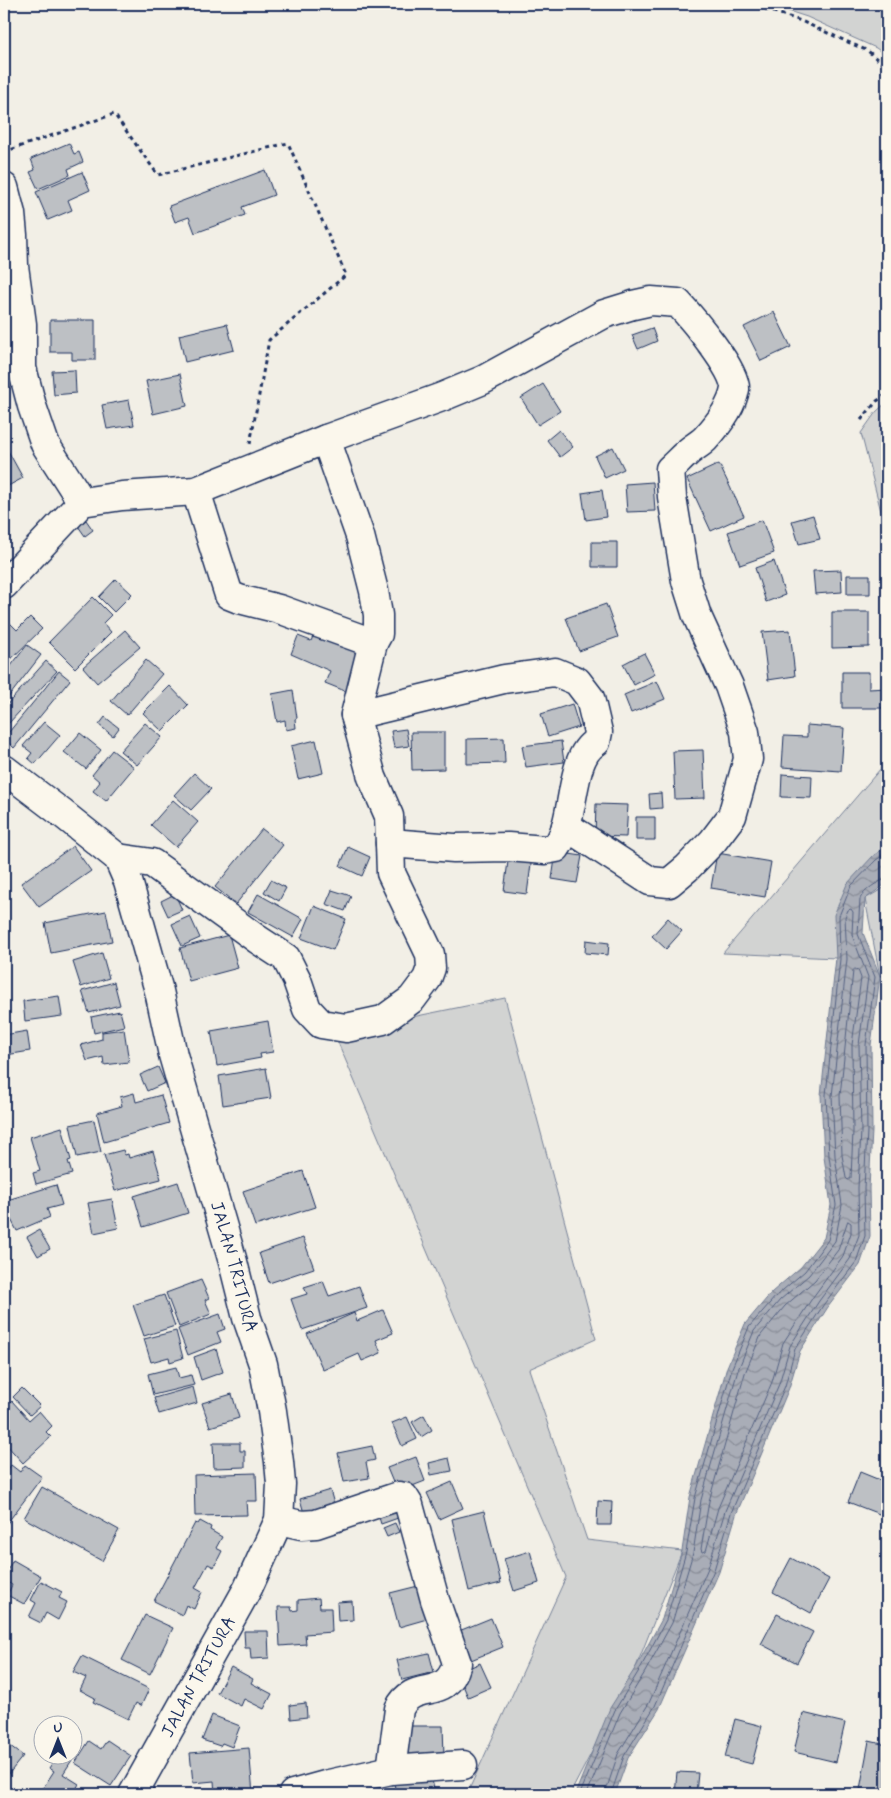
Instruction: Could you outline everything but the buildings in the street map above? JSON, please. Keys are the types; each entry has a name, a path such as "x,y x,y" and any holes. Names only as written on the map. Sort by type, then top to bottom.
{"street":[{"path":"4,187 12,221 9,268 22,324 22,368 45,444 82,502"},
{"path":"4,585 82,502 122,496 196,491 326,439 462,390 514,364 604,314 651,301 678,303 694,320 732,375 735,388 730,404 704,440 670,469 672,497 686,581 697,616 729,686 745,732 748,759 732,816 687,868 669,884 650,881 566,826"},
{"path":"118,858 152,863 286,958 297,980 307,1009 321,1024 346,1028 383,1020 412,999 427,979 431,968 430,954 391,873 389,816 372,777 355,716 378,634 378,615 360,536 326,439"},
{"path":"196,491 230,596 279,609 374,644"},
{"path":"355,716 512,678 555,672 577,682 590,698 598,732 596,742 587,747 579,766 566,826 562,840 556,848 546,850 508,847 454,848 390,843"},
{"name":"JALAN TRITURA","path":"4,769 118,858 128,881 159,991 173,1055 233,1262 247,1318 262,1364 272,1411 279,1462 281,1498 279,1520 248,1588 132,1794"},
{"path":"279,1520 301,1525 316,1524 399,1496 404,1497 409,1505 435,1600 457,1663 455,1671 446,1684 439,1688 409,1694 403,1700 399,1709 390,1770"},
{"path":"293,1794 390,1770 463,1765"}],"path":[{"path":"750,4 801,21 868,51 887,68"},
{"path":"4,152 114,114 158,175 288,143 346,275 269,340 245,472"},
{"path":"862,420 878,401 887,394"}],"shaded area":[{"path":"767,4 887,4 887,56 876,48 807,17"},
{"path":"887,402 887,535 861,433 876,412"},
{"path":"887,761 887,849 836,958 723,953"},
{"path":"887,886 887,973 880,976 865,899"},
{"path":"505,998 596,1339 529,1369 587,1540 682,1551 636,1667 570,1794 467,1794 566,1577 334,1033"}],"water":[{"path":"887,846 887,883 865,899 863,933 880,976 871,1045 870,1236 860,1265 828,1307 800,1351 789,1388 736,1515 719,1572 659,1709 628,1758 615,1794 575,1794 610,1708 636,1667 662,1619 682,1551 690,1497 727,1367 745,1324 772,1292 801,1267 824,1238 831,1205 824,1157 821,1095 836,958 834,915 847,884 873,856"}]}
